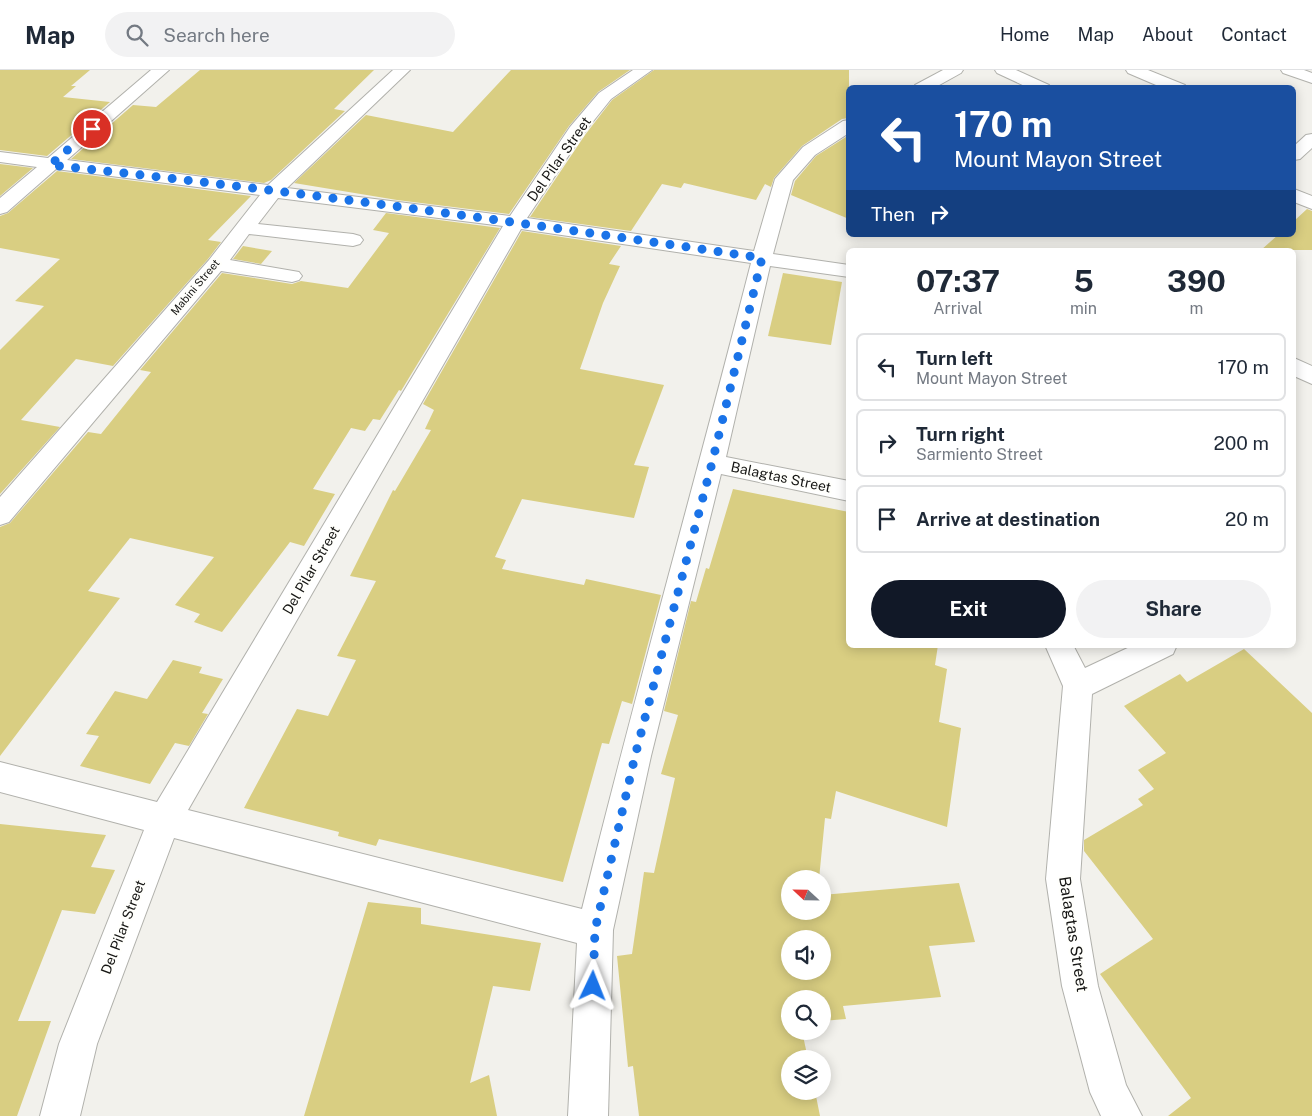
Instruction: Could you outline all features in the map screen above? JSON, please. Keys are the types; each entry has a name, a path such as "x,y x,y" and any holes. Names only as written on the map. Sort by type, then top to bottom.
{"street":[{"path":"0,208 161,70"},
{"name":"Mabini Street","path":"0,515 216,264 274,190 402,70"},
{"name":"Del Pilar Street","path":"60,1116 78,1044 165,819 515,222 576,131 605,96 644,70"},
{"path":"927,85 955,70"},
{"path":"1003,70 1037,85"},
{"path":"1134,70 1172,85"},
{"path":"1289,70 1312,78"},
{"path":"588,1116 595,930 635,756 712,463 762,258 784,180 809,151 846,126"},
{"path":"1296,133 1312,139 1296,153"},
{"path":"0,157 50,165 274,190 515,222 846,271"},
{"path":"1296,196 1312,203"},
{"path":"244,228 353,240"},
{"path":"216,264 292,276"},
{"path":"1296,367 1312,376"},
{"name":"Balagtas Street","path":"712,463 846,490"},
{"name":"Balagtas Street","path":"1060,648 1078,686 1063,879 1080,986 1109,1092 1122,1116"},
{"path":"1078,686 1157,648"},
{"path":"0,777 595,930"}],"building":[{"path":"0,70 90,70 71,86 76,86 63,97 110,102 47,156 0,150"},
{"path":"200,70 374,70 334,109 345,111 271,180 264,183 71,159 133,105 156,107"},
{"path":"511,70 630,70 598,92 569,126 509,214 397,200 294,183 366,115 453,132"},
{"path":"654,70 849,70 849,85 846,85 846,118 842,119 802,146 774,178 771,187 765,184 756,200 684,183 681,188 662,184 631,231 530,217 585,135 612,100"},
{"path":"846,137 846,218 791,195 795,181 816,156"},
{"path":"0,164 33,168 0,196"},
{"path":"57,171 251,196 208,240 221,242 208,259 113,366 76,359 21,420 60,427 0,494 0,350 44,306 15,301 60,259 0,248 0,216 8,213"},
{"path":"1307,209 1312,211 1312,250 1263,248 1276,237 1296,237 1296,219"},
{"path":"386,213 500,228 401,391 399,390 380,420 373,419 365,431 351,428 313,489 335,494 304,546 290,542 222,632 194,622 200,614 175,605 214,557 130,538 88,591 120,598 0,756 0,527 10,523 88,432 101,434 151,372 140,370 222,273 292,284 301,281 348,288 389,233 373,230"},
{"path":"522,231 621,246 609,264 620,266 603,303 580,369 664,385 634,465 649,467 634,518 522,499 495,557 506,560 502,569 584,585 586,579 661,595 632,704 622,701 609,744 602,743 563,882 379,839 376,846 338,836 339,832 244,808 297,709 328,716 356,660 337,656 376,581 350,576 393,490 395,491 431,430 425,429 434,410 423,404"},
{"path":"243,246 272,251 261,264 233,259"},
{"path":"783,273 842,282 831,345 768,336"},
{"path":"733,489 846,511 846,648 938,648 935,665 947,669 939,722 961,728 947,827 836,791 831,819 825,818 820,870 781,870 781,920 831,920 831,894 959,883 975,942 929,946 941,997 843,1006 846,1019 831,1020 831,990 781,990 781,1040 804,1040 806,1050 781,1050 781,1100 817,1100 820,1116 639,1116 633,1066 628,1067 617,956 632,954 644,872 654,873 675,778 661,774 678,715 664,711 691,601 696,602 706,568 709,569"},
{"path":"1244,649 1312,713 1312,1116 1168,1116 1191,1098 1100,974 1153,939 1084,851 1084,840 1143,805 1138,799 1154,789 1138,770 1166,753 1124,706 1180,674 1187,682"},
{"path":"173,660 202,667 199,673 223,679 202,713 208,714 189,746 175,743 150,784 80,766 99,736 86,734 115,691 147,699"},
{"path":"0,824 106,835 91,867 115,870 95,914 62,910 18,1021 51,1021 17,1116 0,1116"},
{"path":"368,902 421,908 421,924 541,943 530,991 493,986 470,1083 489,1075 497,1116 304,1116"}],"route":[{"path":"92,129 50,165 274,190 515,222 762,258 712,463 635,756 595,930 593,986"}]}
